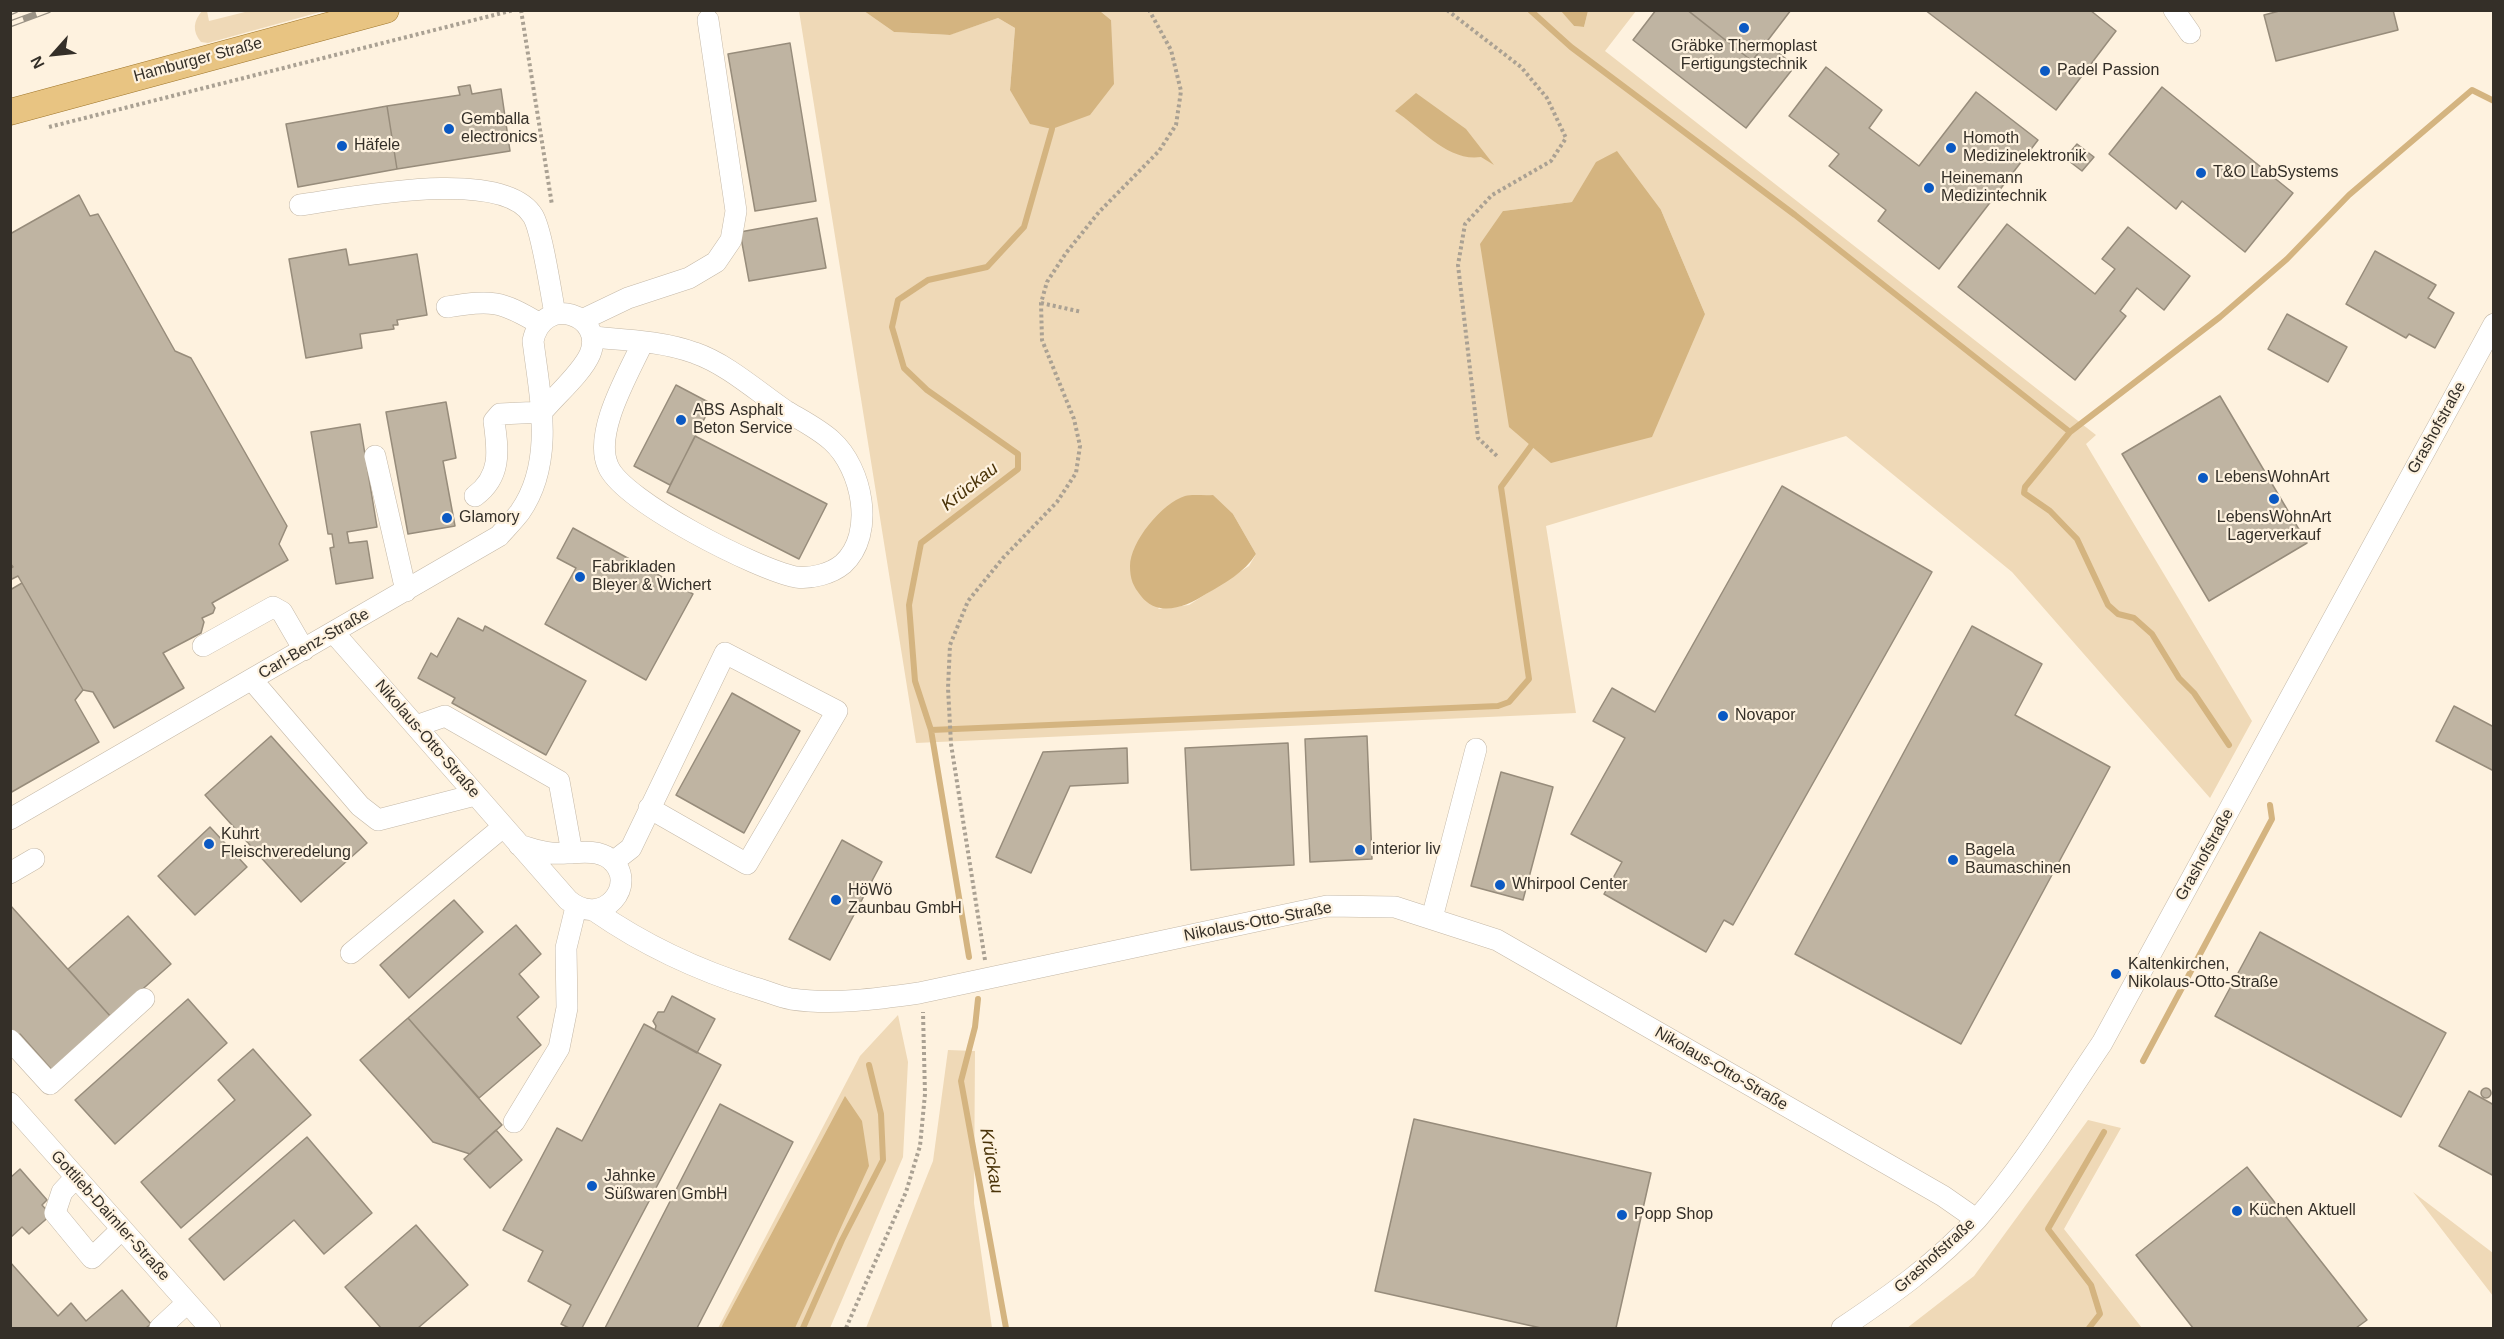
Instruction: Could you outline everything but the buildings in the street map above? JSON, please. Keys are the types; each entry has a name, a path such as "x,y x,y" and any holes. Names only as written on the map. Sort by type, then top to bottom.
{"main road":[{"name":"Hamburger Straße","path":"10,112 386,10"}],"street":[{"path":"2174,10 2190,33"},
{"path":"587,328 628,298 689,278 716,262 731,240 736,211 708,20"},
{"path":"300,205 437,187 492,192 521,201 534,217 548,319"},
{"path":"447,307 488,301 548,319 573,315 587,328 695,353 832,441 850,466 859,491 862,520 855,548 842,564 821,575 799,577 777,572 756,564 646,504 616,480 607,465 606,433 612,412 643,342"},
{"name":"Carl-Benz-Straße","path":"10,819 499,536 520,512 536,480 542,451 542,412 533,341 548,319"},
{"name":"Grashofstraße","path":"1842,1329 1904,1287 1976,1219 2039,1136 2102,1043 2493,324"},
{"path":"475,496 486,488 495,472 498,460 494,421 500,414 542,412 589,356 587,328"},
{"path":"375,456 406,591"},
{"path":"203,646 273,607 282,612 304,650"},
{"name":"Nikolaus-Otto-Straße","path":"334,633 519,845 585,909 669,955 726,979 790,999 864,1001 988,979 1327,906 1395,907 1497,940 1943,1196 1976,1219"},
{"path":"613,862 631,848 649,808 725,653 837,711 747,864 649,808"},
{"path":"252,680 360,806 378,820 475,795"},
{"path":"416,726 445,716 559,781 572,853"},
{"path":"1432,918 1476,749"},
{"path":"351,953 503,827"},
{"path":"514,1122 559,1048 567,1008 566,948 585,909 612,902 618,894 620,875 613,862 602,854 550,853 519,845"},
{"path":"10,873 34,859"},
{"path":"10,1040 50,1083 144,999"},
{"name":"Gottlieb-Daimler-Straße","path":"10,1103 210,1329"},
{"path":"76,1177 62,1192 55,1214 92,1258 122,1229"},
{"path":"160,1329 187,1303"}],"path":[{"path":"41,129 514,10"},
{"path":"521,10 553,210"},
{"path":"988,979 951,744 948,688 950,645 968,601 1004,558 1057,502 1076,473 1080,446 1074,419 1042,340 1041,303 1047,282 1066,253 1099,212 1159,151 1176,125 1181,91 1171,51 1149,10"},
{"path":"1447,10 1521,67 1547,98 1566,138 1551,161 1491,195 1465,224 1458,265 1478,438 1499,458"},
{"path":"1041,303 1082,312"},
{"path":"846,1329 906,1192 920,1146 926,1094 924,1017 919,993"}],"shaded area":[{"path":"203,10 207,11 209,21 249,11 324,11 208,43 201,42 195,30 197,18"},
{"path":"1561,10 1574,26 1584,27 1588,11 1636,11 1605,51 2096,435 2086,444 2252,721 2210,798 2012,572 1846,436 1546,526 1576,713 916,743 799,11 864,11 894,32 949,35 998,18 1015,28 1010,90 1111,20 1100,11","holes":["1572,202 1661,210 1705,314 1503,211","1233,514 1256,554 1249,566 1189,605 1158,609"]},
{"path":"864,11 1100,11 1111,20 1114,84 1090,115 1052,129 1030,124 1010,90 1015,28 998,18 950,35 894,32"},
{"path":"1561,11 1588,11 1584,27 1574,26"},
{"path":"1416,93 1466,129 1494,165 1481,157 1469,157 1446,149 1395,111"},
{"path":"1617,151 1661,210 1705,314 1652,437 1551,463 1509,427 1480,244 1503,211 1572,202 1596,162"},
{"path":"1188,495 1213,495 1233,514 1256,554 1234,577 1190,603 1164,608 1148,603 1134,586 1130,571 1131,556 1141,535 1157,515 1176,500"},
{"path":"898,1015 908,1062 903,1157 830,1328 718,1328 860,1056"},
{"path":"948,1050 975,1051 974,1203 992,1328 866,1328 933,1161"},
{"path":"845,1096 862,1121 869,1166 795,1328 721,1328"},
{"path":"2088,1120 2121,1128 2064,1229 2142,1328 1907,1328 1974,1276"},
{"path":"2413,1192 2493,1253 2493,1296"}],"waterway":[{"path":"1530,10 1571,47 1795,215 2070,432 2025,487 2024,493 2050,511 2077,539 2108,605 2118,614 2134,618 2152,634 2179,678 2194,693 2229,745"},
{"path":"2070,432 2220,317 2287,259 2349,195 2472,90 2494,101"},
{"name":"Krückau","path":"969,957 931,730 915,681 909,605 921,543 1018,469 1018,454 927,390 904,368 892,327 898,300 928,280 987,267 1024,227 1052,129"},
{"path":"931,730 1498,706 1509,702 1529,679 1501,487 1531,446"},
{"path":"2143,1061 2272,819 2270,805"},
{"name":"Krückau","path":"978,999 975,1027 961,1081 1006,1328"},
{"path":"803,1328 842,1240 883,1160 881,1114 869,1065"},
{"path":"2089,1328 2100,1314 2091,1285 2048,1229 2104,1132"}],"railway":[{"path":"10,12 15,10"},
{"path":"10,24 48,10"}],"place":[{"name":"Gräbke Thermoplast Fertigungstechnik","path":"1744,28"},
{"name":"Padel Passion","path":"2045,71"},
{"name":"Gemballa electronics","path":"449,129"},
{"name":"Häfele","path":"342,146"},
{"name":"Homoth Medizinelektronik","path":"1951,148"},
{"name":"T&O LabSystems","path":"2201,173"},
{"name":"Heinemann Medizintechnik","path":"1929,188"},
{"name":"ABS Asphalt Beton Service","path":"681,420"},
{"name":"LebensWohnArt","path":"2203,478"},
{"name":"LebensWohnArt Lagerverkauf","path":"2274,499"},
{"name":"Glamory","path":"447,518"},
{"name":"Fabrikladen Bleyer & Wichert","path":"580,577"},
{"name":"Novapor","path":"1723,716"},
{"name":"Kuhrt Fleischveredelung","path":"209,844"},
{"name":"interior liv","path":"1360,850"},
{"name":"Bagela Baumaschinen","path":"1953,860"},
{"name":"Whirpool Center","path":"1500,885"},
{"name":"HöWö Zaunbau GmbH","path":"836,900"},
{"name":"Kaltenkirchen, Nikolaus-Otto-Straße","path":"2116,974"},
{"name":"Jahnke Süßwaren GmbH","path":"592,1186"},
{"name":"Küchen Aktuell","path":"2237,1211"},
{"name":"Popp Shop","path":"1622,1215"}]}
